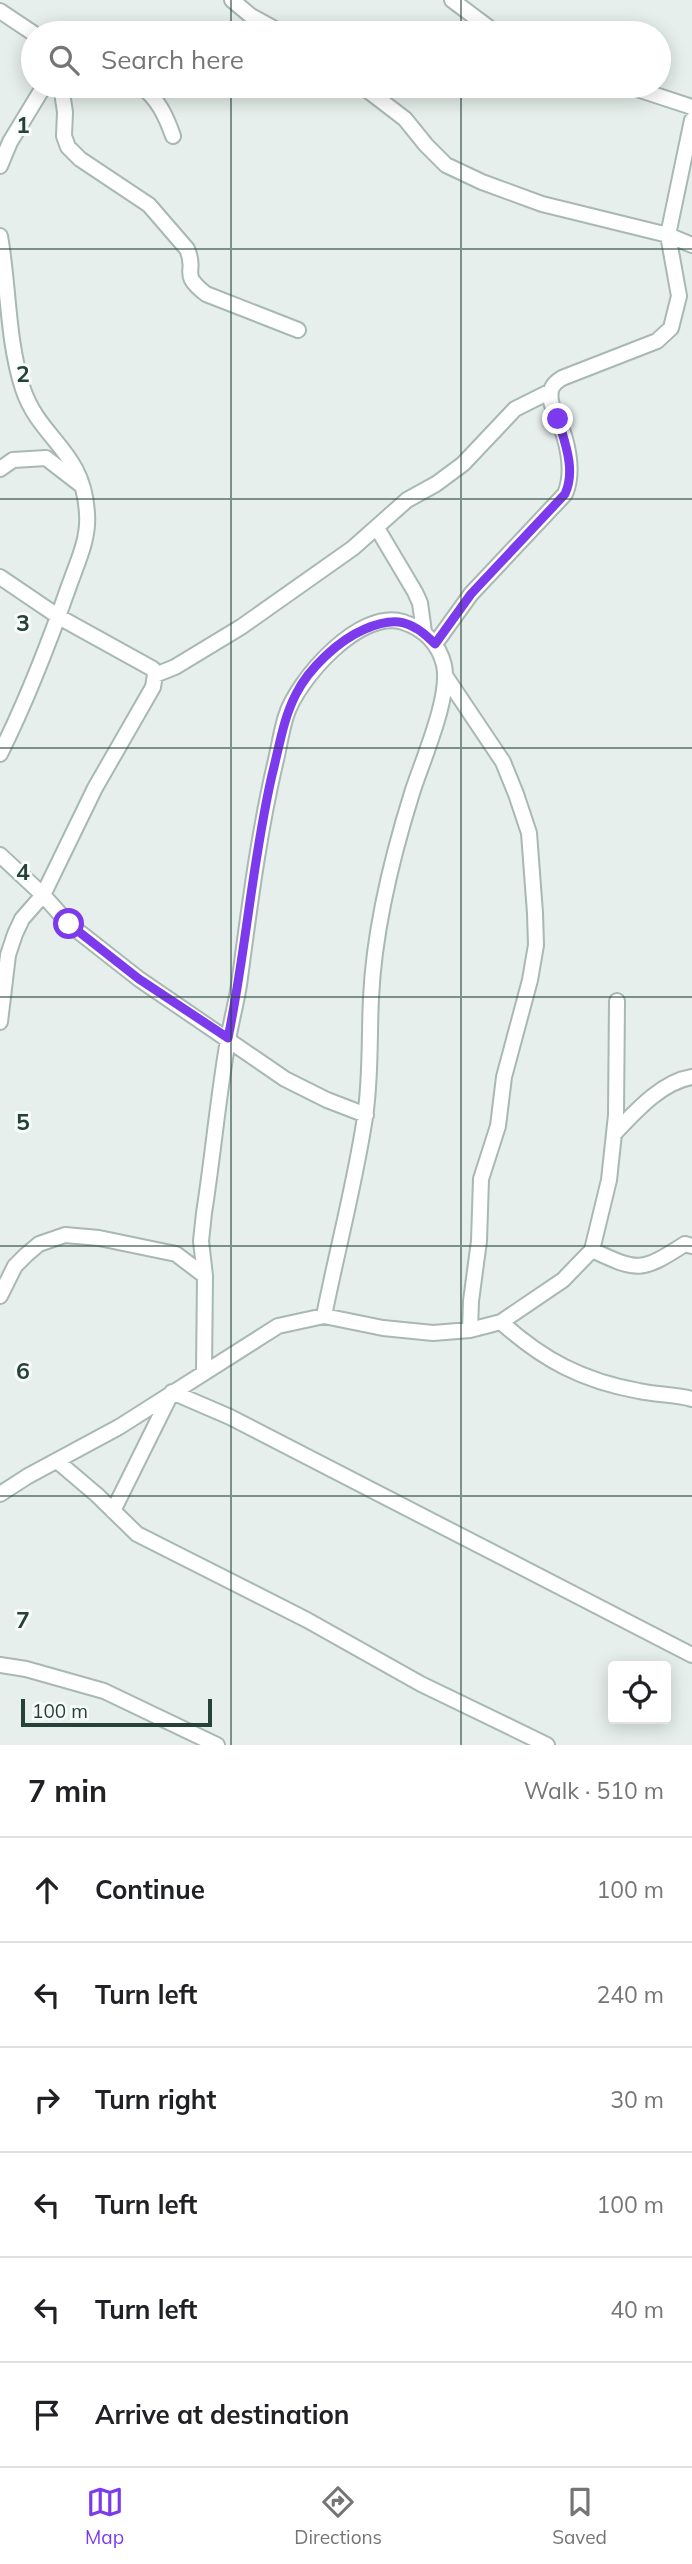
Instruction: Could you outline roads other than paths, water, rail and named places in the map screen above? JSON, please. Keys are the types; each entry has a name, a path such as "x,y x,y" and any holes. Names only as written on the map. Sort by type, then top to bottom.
{"street":[{"path":"232,0 260,21"},
{"path":"452,0 480,21"},
{"path":"0,11 21,25"},
{"path":"0,166 10,142 37,98"},
{"path":"63,98 64,136 68,147 80,159 149,205 187,249 190,256 190,278 195,286 206,294 298,330"},
{"path":"154,98 173,136"},
{"path":"378,98 405,119 446,165 482,182 542,204 668,235 692,245"},
{"path":"665,98 692,107"},
{"path":"435,644 471,594 565,494 570,482 570,471 558,419 551,404 554,384 562,378 657,341 671,328 679,296 668,235 692,120"},
{"path":"0,236 12,335 23,389 32,411 69,456 80,476 88,529 59,617 0,754"},
{"path":"155,675 175,667 241,627 353,548 407,500 436,484 463,464 515,409 551,391"},
{"path":"0,469 13,460 46,458 84,489"},
{"path":"377,528 420,603 424,632"},
{"path":"0,577 59,617 153,669 155,675 153,687 94,788 43,895 22,919 15,934 8,955 0,1022"},
{"path":"204,1372 205,1276 201,1241 247,914 267,800 286,715 297,691 311,672 352,634 380,622 398,620 424,632 435,644 443,661 446,677 503,762 529,833 536,944 530,980 504,1077 498,1126 481,1179 479,1241 470,1330"},
{"path":"324,1316 366,1115 372,1028 371,999 388,886 412,792 430,743 446,677"},
{"path":"0,855 43,895 69,924 139,979 303,1089 366,1115"},
{"path":"0,1494 119,1427 278,1326 324,1316 383,1328 433,1333 470,1330 501,1322 563,1280 592,1250 609,1180 614,1134 617,1001"},
{"path":"614,1134 640,1107 679,1080 692,1077"},
{"path":"0,1296 15,1266 26,1255 39,1244 65,1235 99,1238 176,1254 205,1276"},
{"path":"592,1250 623,1264 639,1267 653,1264 690,1241"},
{"path":"501,1322 525,1343 563,1368 641,1392 692,1399"},
{"path":"113,1511 172,1392"},
{"path":"172,1392 230,1417 692,1655"},
{"path":"57,1461 137,1534 307,1620 421,1684 547,1745"},
{"path":"0,1665 104,1691 217,1745"}]}
